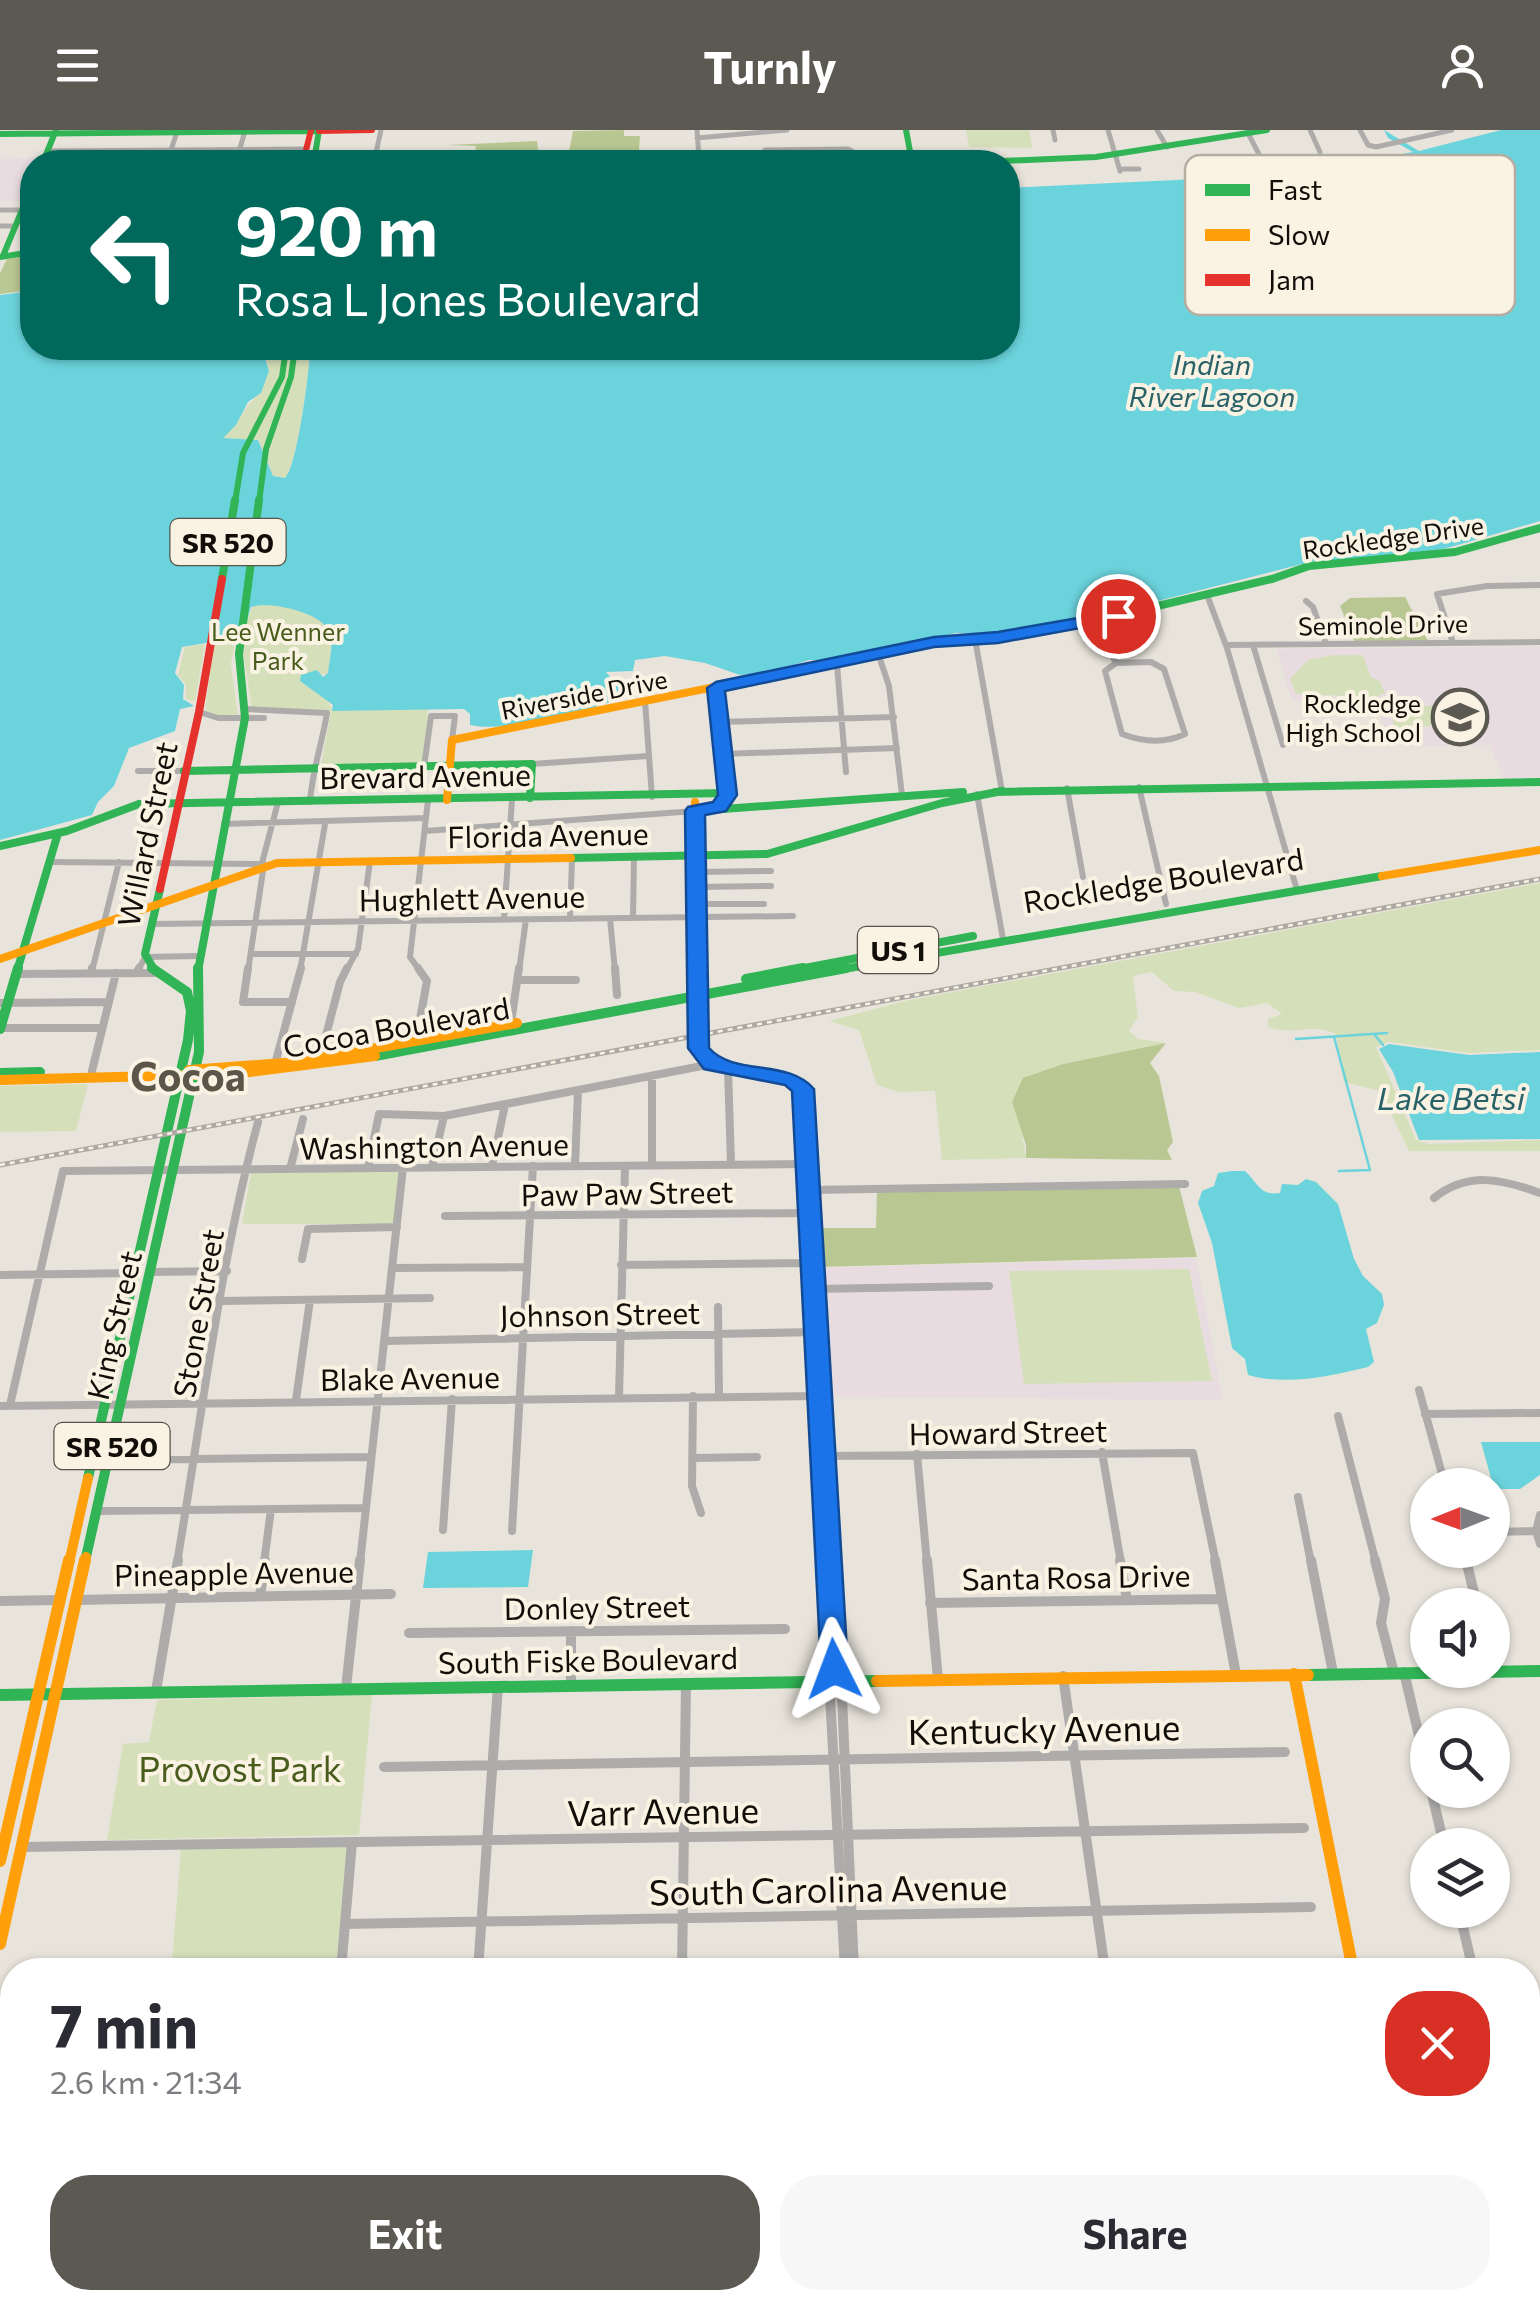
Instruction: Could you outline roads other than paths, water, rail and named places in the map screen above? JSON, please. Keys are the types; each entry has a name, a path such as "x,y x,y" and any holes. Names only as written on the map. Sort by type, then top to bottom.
{"main road":[{"path":"0,132 84,130"},
{"path":"306,148 311,130"},
{"path":"55,131 372,130"},
{"path":"1020,160 1167,148 1267,130"},
{"path":"4,256 20,215"},
{"name":"Willard Street","path":"191,1011 187,992 160,974 151,957 152,924 199,712 241,465 250,437 282,377 284,360"},
{"name":"SR 520","path":"223,828 245,714 238,662 269,433 291,377 293,360"},
{"name":"Rockledge Drive","path":"782,675 934,642 1094,621 1310,566 1455,552 1540,530"},
{"name":"Riverside Drive","path":"452,740 782,675"},
{"path":"446,800 452,740"},
{"path":"184,770 234,773 532,764 530,798"},
{"path":"835,1681 803,1089 799,1083 712,1064 698,1048 693,803 716,801 734,808 902,794 1066,788 1540,782"},
{"path":"942,792 957,798"},
{"name":"Florida Avenue","path":"264,864 695,856 790,850 957,798 1002,792"},
{"name":"Brevard Avenue","path":"0,846 58,833 139,804 652,797 693,803 716,801"},
{"name":"King Street","path":"0,1944 200,1052 203,1017 192,956 204,924 223,828"},
{"path":"0,1028 4,1002 18,970 58,833"},
{"name":"Rockledge Boulevard","path":"796,974 852,958 1151,914 1442,859 1540,846"},
{"name":"Rockledge Boulevard","path":"796,974 839,969 1166,904 1427,869 1540,846"},
{"path":"1465,862 1477,853"},
{"path":"1427,869 1442,859"},
{"path":"0,959 212,886 264,864"},
{"path":"1151,914 1166,904"},
{"path":"839,969 852,958"},
{"path":"0,959 15,962 18,970"},
{"name":"Cocoa Boulevard","path":"194,1074 320,1058 796,974"},
{"name":"Cocoa Boulevard","path":"0,1072 194,1074 294,1070 536,1027 697,992"},
{"name":"King Street","path":"0,1861 147,1226 191,1011"},
{"path":"536,1027 548,1017"},
{"path":"499,1034 511,1024"},
{"path":"399,1052 416,1041"},
{"path":"200,1052 207,1063 231,1068"},
{"name":"Cocoa Boulevard","path":"0,1080 180,1074"},
{"path":"147,1226 146,1263 150,1272"},
{"path":"136,1273 141,1277 138,1325"},
{"name":"South Fiske Boulevard","path":"1510,1668 1540,1671"},
{"name":"South Fiske Boulevard","path":"0,1694 1410,1671"},
{"path":"1294,1674 1351,1958"},
{"path":"1,1847 22,1847"}],"street":[{"path":"240,149 245,130"},
{"path":"697,130 698,150"},
{"path":"697,138 787,130"},
{"path":"1052,130 1055,140"},
{"path":"1108,130 1120,170 1139,168"},
{"path":"1157,130 1167,148"},
{"path":"1201,130 1206,142"},
{"path":"1310,130 1320,152"},
{"path":"1360,130 1370,147 1452,130"},
{"path":"1414,130 1421,138"},
{"path":"172,149 180,131"},
{"path":"1249,135 1259,155"},
{"path":"805,150 826,146 850,150"},
{"path":"67,150 306,148"},
{"path":"0,226 16,226"},
{"path":"1454,643 1437,594 1487,586 1540,585"},
{"path":"1208,595 1296,886"},
{"path":"1306,601 1313,607 1326,644"},
{"path":"1094,621 1116,662"},
{"path":"975,639 1002,792"},
{"name":"Seminole Drive","path":"1226,645 1540,642"},
{"path":"1254,645 1283,745"},
{"path":"880,656 894,716 902,794"},
{"path":"1116,662 1160,665 1185,734 1177,740 1129,738 1122,734 1106,671 1116,662"},
{"path":"837,664 846,772"},
{"path":"716,688 723,754 716,801"},
{"path":"645,702 652,797"},
{"path":"199,712 210,717 327,715 320,756 313,769 310,802"},
{"path":"424,767 431,716 454,716 452,740"},
{"path":"719,722 894,716"},
{"path":"723,754 897,748"},
{"path":"532,764 648,756"},
{"path":"138,771 184,770"},
{"path":"1139,787 1166,904"},
{"path":"1066,788 1084,877"},
{"path":"977,794 1002,935"},
{"path":"504,920 512,799"},
{"path":"416,1041 427,981 410,957 428,800"},
{"path":"278,802 264,864 243,1002 292,1002"},
{"path":"426,830 510,826 693,803"},
{"path":"223,828 325,824 335,819 426,818"},
{"path":"275,1064 305,954 325,824"},
{"path":"633,918 634,857"},
{"path":"570,918 572,858"},
{"path":"320,1058 340,982 356,954 370,861"},
{"name":"Florida Avenue","path":"50,862 264,864"},
{"path":"90,972 119,862"},
{"path":"696,872 771,871"},
{"path":"696,886 771,886"},
{"path":"696,904 764,904"},
{"name":"Hughlett Avenue","path":"152,924 792,916"},
{"path":"610,918 617,995"},
{"path":"511,1024 526,919"},
{"path":"251,954 356,954"},
{"path":"132,972 151,957 192,956"},
{"path":"18,970 160,974"},
{"path":"92,1072 116,972"},
{"path":"520,980 576,980"},
{"path":"4,1002 108,1002"},
{"path":"0,1028 102,1028"},
{"path":"368,1168 378,1114 444,1116 712,1064"},
{"path":"728,1069 731,1164"},
{"path":"652,1078 652,1165"},
{"path":"575,1166 578,1091"},
{"path":"492,1166 505,1106"},
{"path":"432,1167 444,1116"},
{"path":"290,1169 303,1119"},
{"name":"Stone Street","path":"156,1691 227,1270 258,1122"},
{"name":"Washington Avenue","path":"39,1275 63,1171 806,1164"},
{"path":"512,1530 532,1166"},
{"path":"619,1397 625,1166"},
{"path":"346,1688 403,1168"},
{"path":"1434,1198 1450,1185 1482,1177 1512,1182 1540,1193"},
{"path":"808,1190 1185,1184"},
{"name":"Paw Paw Street","path":"445,1216 809,1213"},
{"path":"302,1259 308,1230 397,1227"},
{"path":"622,1265 812,1263"},
{"path":"392,1268 528,1266"},
{"path":"150,1272 227,1270"},
{"path":"0,1275 136,1273"},
{"path":"5,1406 39,1275"},
{"path":"814,1290 989,1286"},
{"path":"222,1301 430,1298"},
{"path":"296,1400 310,1300"},
{"path":"718,1307 719,1396"},
{"name":"Johnson Street","path":"384,1341 816,1332"},
{"path":"1419,1390 1440,1468"},
{"path":"693,1396 692,1486 701,1513"},
{"name":"Blake Avenue","path":"5,1406 820,1396"},
{"path":"443,1530 452,1398"},
{"path":"1426,1414 1540,1413"},
{"path":"1338,1416 1385,1599 1381,1623 1410,1711"},
{"path":"1102,1452 1127,1600"},
{"name":"Howard Street","path":"824,1456 1192,1453 1197,1458 1222,1599"},
{"path":"917,1454 938,1679"},
{"path":"693,1458 757,1456"},
{"path":"109,1460 370,1458"},
{"path":"1298,1497 1333,1674"},
{"path":"98,1511 365,1508"},
{"path":"260,1596 272,1509"},
{"path":"1540,1515 1536,1532 1540,1544"},
{"path":"1510,1532 1536,1532"},
{"name":"Pineapple Avenue","path":"77,1600 391,1594"},
{"path":"1222,1599 1236,1675"},
{"name":"Santa Rosa Drive","path":"930,1602 1222,1599"},
{"path":"0,1601 60,1600"},
{"name":"Donley Street","path":"409,1633 784,1628"},
{"path":"570,1685 571,1631"},
{"path":"1063,1676 1104,1958"},
{"path":"835,1681 842,1697 839,1759 852,1958"},
{"path":"682,1958 686,1683"},
{"path":"479,1958 498,1686"},
{"name":"Kentucky Avenue","path":"384,1767 1286,1752"},
{"name":"Varr Avenue","path":"22,1847 1304,1828"},
{"path":"342,1958 352,1842"},
{"name":"South Carolina Avenue","path":"345,1924 1311,1907"},
{"path":"845,1958 847,1915"},
{"path":"1463,1928 1470,1958"}],"water":[{"name":"Indian River Lagoon","path":"1384,130 1419,151 1501,130 1540,130 1540,521 1444,549 1371,560 1314,561 1115,612 1001,634 956,633 832,660 809,660 769,673 740,675 705,663 665,656 635,660 633,671 606,672 622,697 568,715 505,726 470,725 470,714 464,709 332,711 333,705 300,681 301,675 317,670 323,677 328,673 332,642 325,626 295,610 251,607 242,637 182,647 175,673 184,685 183,699 194,706 180,709 175,731 129,748 114,786 98,802 92,815 0,840 0,295 20,292 20,360 266,360 269,371 261,393 248,402 236,425 223,438 258,440 273,476 285,478 298,438 309,360 1020,360 1020,187 1185,180 1185,315 1515,315 1515,155 1396,155 1413,152 1388,138"},
{"name":"Lake Betsi","path":"1389,1044 1469,1055 1540,1052 1540,1139 1419,1140 1393,1072 1379,1049"},
{"path":"1245,1171 1268,1193 1280,1193 1282,1184 1298,1185 1306,1179 1316,1182 1338,1204 1354,1259 1363,1276 1382,1294 1384,1305 1377,1323 1366,1329 1374,1362 1368,1367 1293,1380 1248,1375 1245,1359 1232,1348 1212,1243 1198,1203 1202,1191 1214,1186 1218,1173"},
{"path":"1481,1442 1540,1442 1540,1475 1520,1489 1510,1489 1510,1468 1488,1468"},
{"path":"533,1550 528,1587 423,1588 428,1552"}],"waterway":[{"path":"1296,1039 1387,1033"},
{"path":"1374,1034 1383,1045"},
{"path":"1334,1037 1370,1170 1339,1171"}],"railway":[{"path":"0,1165 1540,879"}],"place":[{"name":"Rockledge High School","path":"1460,717"}],"district":[{"name":"Cocoa","path":"188,1074"}],"park label":[{"name":"Lee Wenner Park","path":"278,646"},
{"name":"Provost Park","path":"240,1767"}]}
